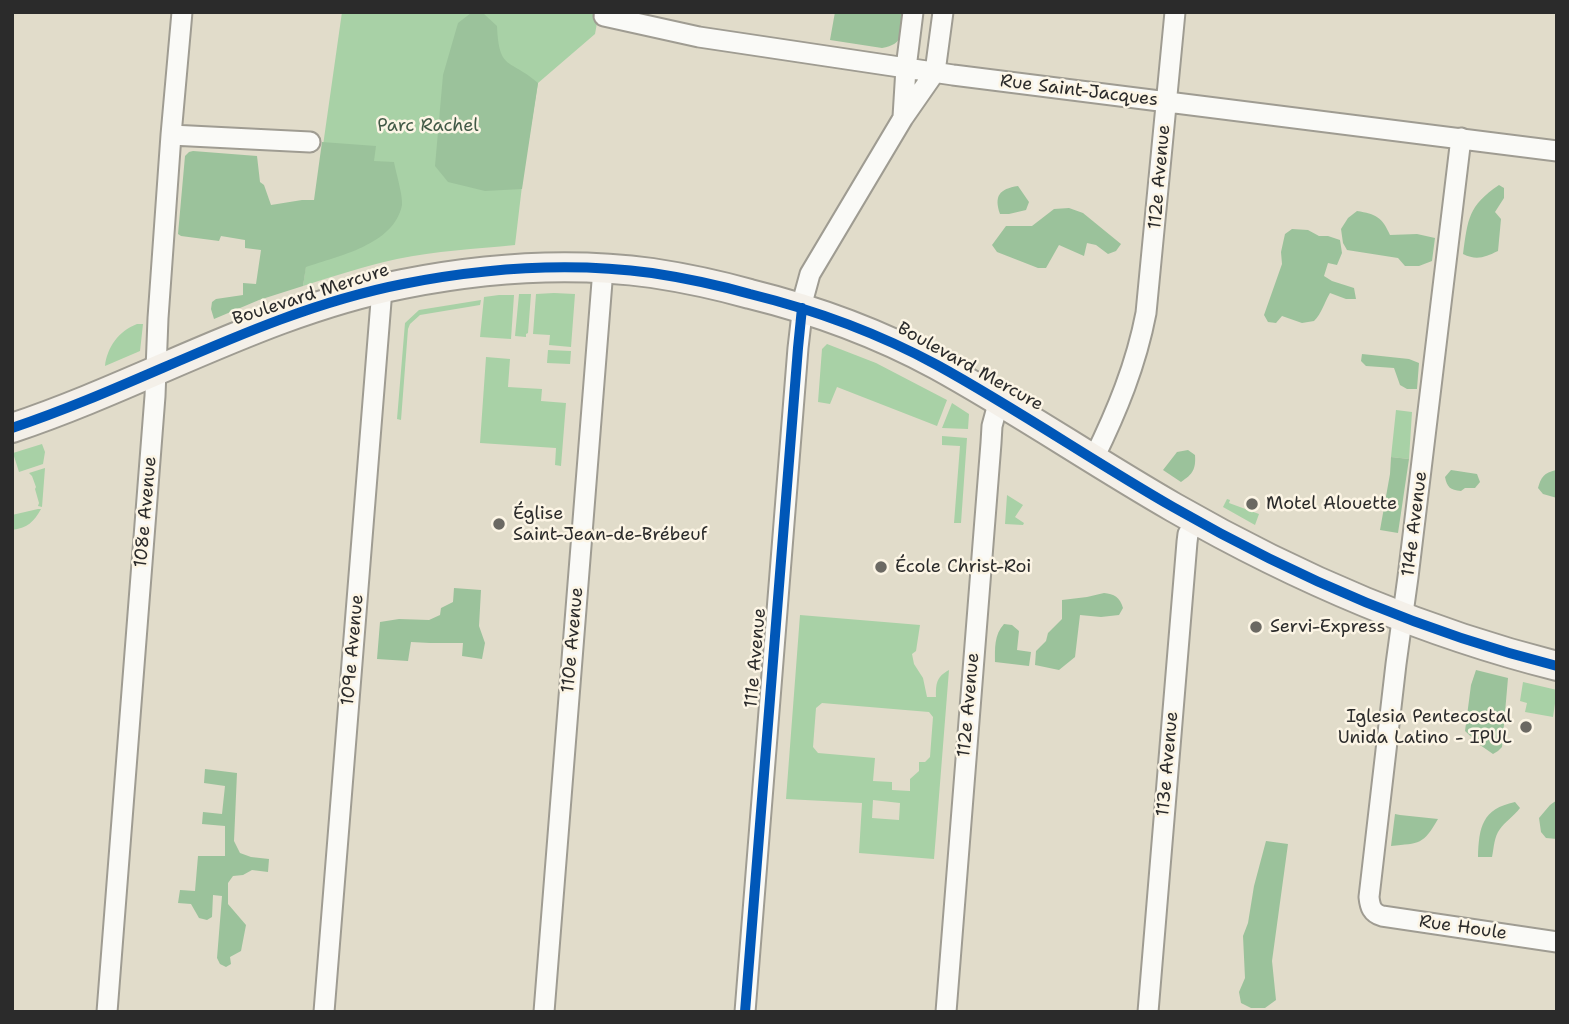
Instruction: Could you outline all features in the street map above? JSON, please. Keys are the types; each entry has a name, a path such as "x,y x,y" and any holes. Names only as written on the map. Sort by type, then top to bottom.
{"street":[{"name":"108e Avenue","path":"107,1012 182,12"},
{"name":"111e Avenue","path":"903,118 913,12"},
{"name":"111e Avenue","path":"746,1012 802,308 810,274 903,118 935,72 943,12"},
{"name":"112e Avenue","path":"1094,458 1124,393 1141,340 1146,313 1175,12"},
{"name":"Rue Saint-Jacques","path":"604,16 684,35 906,68 1557,151"},
{"path":"171,135 310,142"},
{"name":"114e Avenue","path":"1372,910 1369,897 1395,664 1461,138"},
{"name":"Boulevard Mercure","path":"12,428 66,409 276,321 331,302 382,289 461,275 531,268 651,273 689,279 802,308 896,345 999,400 1173,507 1290,569 1402,618 1485,646 1557,666"},
{"name":"110e Avenue","path":"544,1012 603,269"},
{"name":"109e Avenue","path":"324,1012 382,289"},
{"name":"112e Avenue","path":"946,1012 992,426 999,400"},
{"name":"113e Avenue","path":"1148,1012 1187,542 1196,520"},
{"name":"Rue Houle","path":"1372,910 1382,916 1557,942"}],"green space":[{"name":"Parc Rachel","path":"342,12 599,12 595,34 538,83 515,245 397,259 303,286"},
{"path":"835,12 906,12 901,36 895,44 882,48 830,40"},
{"path":"471,13 484,14 497,26 503,58 538,83 522,189 485,191 448,182 435,166 443,75 458,23"},
{"path":"322,142 376,146 374,161 394,162 402,201 397,219 388,230 363,247 306,267 303,286 259,300 214,319 212,302 243,295 243,283 256,284 261,250 245,248 245,240 221,236 219,241 178,234 185,156 193,151 257,156 260,182 264,185 271,205 314,200"},
{"path":"1499,185 1504,188 1504,198 1495,212 1501,219 1498,251 1481,257 1463,254 1471,214 1481,200"},
{"path":"1018,186 1029,202 1026,210 1000,214 1000,194 1006,189"},
{"path":"1069,208 1083,213 1121,244 1116,251 1108,254 1096,245 1087,243 1084,256 1059,245 1046,268 1038,268 997,252 992,245 1006,226 1032,226 1054,209"},
{"path":"1357,211 1378,217 1390,235 1417,234 1435,238 1432,261 1419,266 1405,266 1398,258 1347,250 1341,229"},
{"path":"1292,229 1308,230 1319,236 1340,240 1342,253 1337,265 1328,263 1324,276 1354,288 1356,299 1346,299 1330,293 1314,321 1302,323 1282,316 1276,323 1268,322 1264,315 1282,264 1281,252 1285,234"},
{"path":"519,294 531,294 526,337 515,336"},
{"path":"536,294 575,294 571,347 549,345 550,335 533,334"},
{"path":"514,295 511,339 480,337 484,297"},
{"path":"481,300 480,305 420,315 410,324 401,420 397,419 405,323 419,310"},
{"path":"137,324 143,324 140,351 105,366 108,352 115,340"},
{"path":"827,344 876,363 947,400 937,426 837,387 830,404 818,402 822,349"},
{"path":"548,350 571,351 570,364 547,363"},
{"path":"1362,354 1409,359 1419,363 1417,389 1407,389 1400,385 1394,368 1366,366 1361,361"},
{"path":"486,357 510,359 508,387 542,389 541,401 566,403 561,466 555,465 556,448 480,443"},
{"path":"952,403 969,414 968,429 942,428"},
{"path":"1396,410 1412,412 1409,459 1391,457"},
{"path":"942,436 967,438 961,523 954,523 960,446 942,445"},
{"path":"42,444 45,452 43,464 19,472 13,453"},
{"path":"1188,450 1195,455 1194,468 1181,482 1163,470 1177,452"},
{"path":"1391,457 1409,459 1398,533 1380,530"},
{"path":"45,468 42,507 38,506 36,487 29,473"},
{"path":"1451,470 1477,474 1480,482 1475,488 1461,491 1452,489 1445,477"},
{"path":"1556,470 1557,498 1543,494 1538,488 1544,476"},
{"path":"1007,495 1023,505 1015,517 1024,523 1023,525 1005,524"},
{"path":"1227,499 1230,500 1229,503 1259,514 1255,525 1223,507"},
{"path":"41,509 30,524 12,530 12,515"},
{"path":"454,588 481,590 479,626 485,643 482,659 462,656 463,643 411,642 408,661 377,659 380,622 399,619 429,620 440,615 441,608 453,602"},
{"path":"1104,593 1114,595 1120,601 1123,608 1119,615 1080,615 1075,657 1059,670 1035,665 1036,651 1062,619 1062,600"},
{"path":"800,615 920,625 916,651 912,654 914,664 923,678 927,697 936,697 938,681 941,675 949,670 934,859 859,853 862,803 786,799","holes":["822,703 929,712 933,717 930,757 925,762 919,762 919,771 910,779 910,791 892,790 892,782 873,781 875,758 818,753 813,747 816,708","873,800 900,803 899,820 872,818"]},
{"path":"1004,624 1012,625 1019,631 1017,650 1031,652 1029,666 995,662 997,637"},
{"path":"1476,670 1508,678 1502,747 1493,754 1465,731 1471,685"},
{"path":"1523,682 1557,690 1553,717 1525,712 1527,703 1520,701"},
{"path":"205,769 237,773 234,841 240,853 269,859 268,872 252,870 233,876 228,883 228,904 246,925 241,951 230,957 231,964 226,967 220,964 217,958 222,896 213,895 212,917 207,920 199,918 191,904 178,903 180,890 195,891 198,856 225,856 225,826 202,824 203,812 222,814 225,786 204,783"},
{"path":"1557,800 1557,839 1546,838 1541,832 1539,818"},
{"path":"1515,802 1520,808 1498,832 1492,857 1478,857 1484,821 1495,809"},
{"path":"1395,814 1438,819 1420,841 1391,846"},
{"path":"1266,841 1288,844 1272,961 1276,1000 1265,1008 1251,1008 1241,1003 1239,992 1245,978 1243,936"}],"cycle path":[{"path":"12,428 109,391 253,330 352,296 434,278 527,268 590,268 652,273 689,279 774,300 822,315 892,343 967,382 1173,507 1312,579 1457,637 1557,666"},
{"path":"745,1012 802,308"}],"place":[{"name":"Motel Alouette","path":"1252,504"},
{"name":"Église Saint-Jean-de-Brébeuf","path":"499,524"},
{"name":"École Christ-Roi","path":"881,567"},
{"name":"Servi-Express","path":"1256,627"},
{"name":"Iglesia Pentecostal Unida Latino - IPUL","path":"1526,727"}]}
